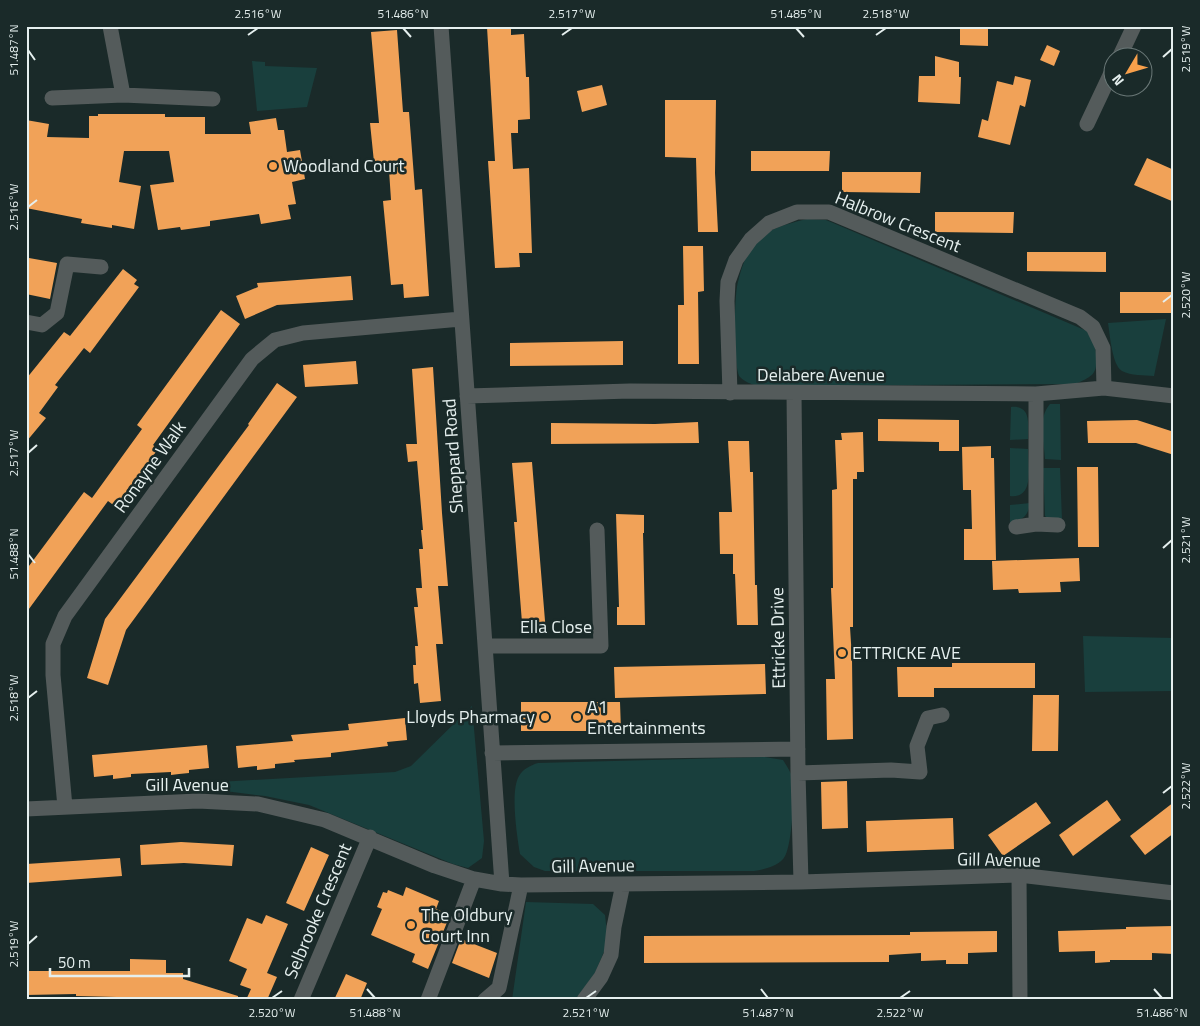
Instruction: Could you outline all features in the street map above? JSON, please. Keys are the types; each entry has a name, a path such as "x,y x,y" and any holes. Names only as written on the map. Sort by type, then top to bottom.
{"street":[{"path":"110,26 124,95"},
{"name":"Sheppard Road","path":"441,26 502,884"},
{"path":"1124,48 1134,26"},
{"path":"1087,124 1102,92"},
{"path":"52,98 124,95 213,100"},
{"name":"Halbrow Crescent","path":"730,393 727,301 728,282 736,260 751,239 769,224 797,212 829,212 1080,317 1093,327 1103,348 1104,388"},
{"path":"26,322 42,325 58,313 67,264 101,267"},
{"name":"Ronayne Walk","path":"65,807 53,644 65,616 252,359 275,340 303,333 461,319"},
{"name":"Delabere Avenue","path":"467,396 630,391 1036,394 1104,388 1174,396"},
{"name":"Ettricke Drive","path":"794,393 801,882"},
{"path":"1036,394 1036,524"},
{"path":"1016,527 1036,524 1058,525"},
{"name":"Ella Close","path":"485,646 601,646 597,530"},
{"path":"798,773 891,770 920,772 917,746 928,718 942,715"},
{"path":"492,752 798,749"},
{"name":"Gill Avenue","path":"26,809 198,801 258,804 325,820 370,837 435,866 474,879 502,884 801,882 1019,875 1174,893"},
{"name":"Selbrooke Crescent","path":"301,1000 370,837"},
{"path":"1019,875 1020,1000"},
{"path":"428,1000 474,879"},
{"path":"584,1000 601,977 611,955 614,927 623,884"},
{"path":"485,1000 499,988 521,885"}],"shaded area":[{"path":"252,61 265,62 265,66 317,68 307,107 257,111"},
{"path":"807,219 826,220 1087,331 1095,343 1096,365 1093,373 1087,379 1075,384 757,386 746,382 740,377 736,361 735,316 739,277 747,254 757,240 768,232"},
{"path":"1166,319 1154,376 1133,375 1122,371 1116,363 1108,323"},
{"path":"1050,404 1060,404 1061,460 1045,459 1042,423"},
{"path":"1011,407 1023,409 1026,413 1028,439 1010,440"},
{"path":"1010,448 1028,449 1029,472 1027,487 1018,495 1010,496"},
{"path":"1043,468 1060,468 1062,520 1050,520 1045,516"},
{"path":"1030,503 1028,512 1024,517 1010,523 1010,505"},
{"path":"1083,636 1174,638 1174,691 1085,692"},
{"path":"472,706 484,841 482,858 468,868 453,864 309,805 265,796 217,790 218,782 395,772 411,766"},
{"path":"765,757 783,760 791,774 793,790 790,840 783,859 772,866 754,871 545,871 534,867 520,854 515,814 516,783 525,769 538,763"},
{"path":"526,902 593,904 605,915 608,942 595,973 575,1000 512,1000"}],"building":[{"path":"511,26 511,35 524,34 526,77 529,77 530,119 518,120 518,133 511,133 513,169 529,168 532,253 519,253 520,267 495,268 488,161 495,161 487,27"},
{"path":"960,26 988,26 988,46 960,45"},
{"path":"397,30 403,112 409,112 415,190 422,189 429,296 404,298 403,284 391,285 383,201 391,200 389,170 375,172 370,123 379,123 371,32"},
{"path":"1047,45 1060,51 1054,66 1040,60"},
{"path":"935,56 959,62 959,77 961,77 960,104 918,102 919,76 935,76"},
{"path":"1015,76 1031,80 1025,107 1020,105 1010,145 978,137 982,119 988,121 997,81 1013,85"},
{"path":"602,85 607,105 582,112 577,91"},
{"path":"665,100 716,100 715,173 718,232 698,232 696,158 665,157"},
{"path":"98,114 165,114 165,117 205,117 205,134 251,134 249,122 276,118 278,130 284,130 287,152 300,150 305,179 292,182 296,204 288,205 291,219 261,224 259,214 210,221 210,226 181,230 180,227 158,230 150,185 174,182 169,151 124,151 119,182 141,186 134,229 81,223 82,219 26,208 26,120 49,124 47,137 89,138 89,116 98,116"},
{"path":"751,151 830,151 829,171 751,171"},
{"path":"1147,158 1174,170 1174,202 1134,185"},
{"path":"842,172 921,172 920,193 842,192"},
{"path":"935,212 1014,212 1013,233 935,232"},
{"path":"683,246 703,246 704,291 698,292 699,364 678,364 678,305 684,305"},
{"path":"1027,252 1106,252 1106,272 1027,271"},
{"path":"29,258 57,263 50,299 26,294 26,274"},
{"path":"123,269 137,280 134,284 139,287 90,353 84,348 55,385 58,387 39,413 46,418 26,442 26,379 64,332 70,336"},
{"path":"351,276 353,300 277,305 245,319 236,296 258,287 257,283"},
{"path":"1120,292 1174,292 1174,313 1120,313"},
{"path":"221,310 240,324 153,445 158,449 116,507 108,501 26,613 26,570 84,492 92,498 142,429 137,425"},
{"path":"623,341 623,365 510,366 510,343"},
{"path":"356,361 358,384 305,387 303,365"},
{"path":"433,367 448,586 438,586 443,644 436,644 441,701 420,703 418,683 414,684 415,646 418,646 414,607 418,607 416,588 422,588 419,549 423,549 421,530 423,530 417,461 408,462 406,444 417,444 412,369"},
{"path":"277,383 297,397 126,630 108,685 87,678 105,619 249,425"},
{"path":"878,419 959,420 959,451 939,451 939,442 878,441"},
{"path":"1137,420 1174,432 1174,455 1136,443 1088,443 1087,421"},
{"path":"698,422 699,443 551,444 551,423 655,424"},
{"path":"863,432 864,472 857,472 857,479 853,479 853,627 850,627 853,739 827,740 826,679 835,679 831,588 833,588 832,490 837,489 835,440 842,440 841,433"},
{"path":"728,441 749,441 750,472 753,472 755,585 757,585 758,625 737,625 733,554 720,554 719,512 732,512"},
{"path":"991,446 991,458 994,458 996,560 964,560 964,529 972,529 971,490 963,490 962,447"},
{"path":"532,462 546,633 523,635 514,522 517,522 512,463"},
{"path":"1077,467 1098,467 1099,547 1078,547"},
{"path":"616,514 644,515 645,625 617,625 617,607 619,607"},
{"path":"1079,558 1080,581 1060,582 1061,592 1019,593 1018,589 993,590 992,561"},
{"path":"952,663 1035,663 1035,688 934,688 934,697 898,697 897,667 952,667"},
{"path":"765,664 766,694 615,698 614,667"},
{"path":"1033,695 1059,695 1058,751 1032,751"},
{"path":"521,702 620,702 621,731 521,731"},
{"path":"405,718 407,740 387,742 388,746 331,753 331,757 294,760 295,762 275,764 275,768 257,770 257,766 238,768 236,746 293,741 291,735 349,730 348,724"},
{"path":"207,745 209,768 189,770 189,773 171,775 171,772 131,774 131,777 113,779 113,775 94,777 92,755"},
{"path":"847,781 848,828 822,829 821,782"},
{"path":"1107,800 1121,820 1073,856 1059,835"},
{"path":"1036,802 1051,823 1003,856 988,835"},
{"path":"1174,802 1174,833 1145,855 1130,836"},
{"path":"953,818 954,849 867,852 866,821"},
{"path":"181,842 234,845 232,866 184,863 141,865 140,845"},
{"path":"311,847 329,855 304,911 286,903"},
{"path":"120,858 122,876 26,883 26,864"},
{"name":"The Oldbury Court Inn","path":"406,887 439,901 436,909 450,915 428,969 412,962 415,954 371,935 382,909 377,907 383,892 387,893 388,890 403,896"},
{"path":"266,915 288,924 267,973 277,977 267,1000 246,1000 251,989 240,985 247,969 229,961 247,918 262,924"},
{"path":"1174,926 1174,954 1152,953 1152,960 1110,960 1110,962 1095,963 1095,951 1059,952 1058,931"},
{"path":"997,931 997,952 968,953 968,964 946,964 946,960 921,961 921,953 889,955 889,962 644,963 644,936 910,935 910,932"},
{"path":"461,939 497,953 489,978 452,963"},
{"path":"130,959 166,960 166,973 183,973 183,979 238,996 238,1000 76,996 76,994 26,995 26,971 130,971"},
{"path":"346,974 367,983 360,1000 334,1000"}],"place":[{"name":"Woodland Court","path":"273,166"},
{"name":"ETTRICKE AVE","path":"842,653"},
{"name":"Lloyds Pharmacy","path":"545,717"},
{"name":"A1 Entertainments","path":"577,717"},
{"name":"The Oldbury Court Inn","path":"411,925"}]}
